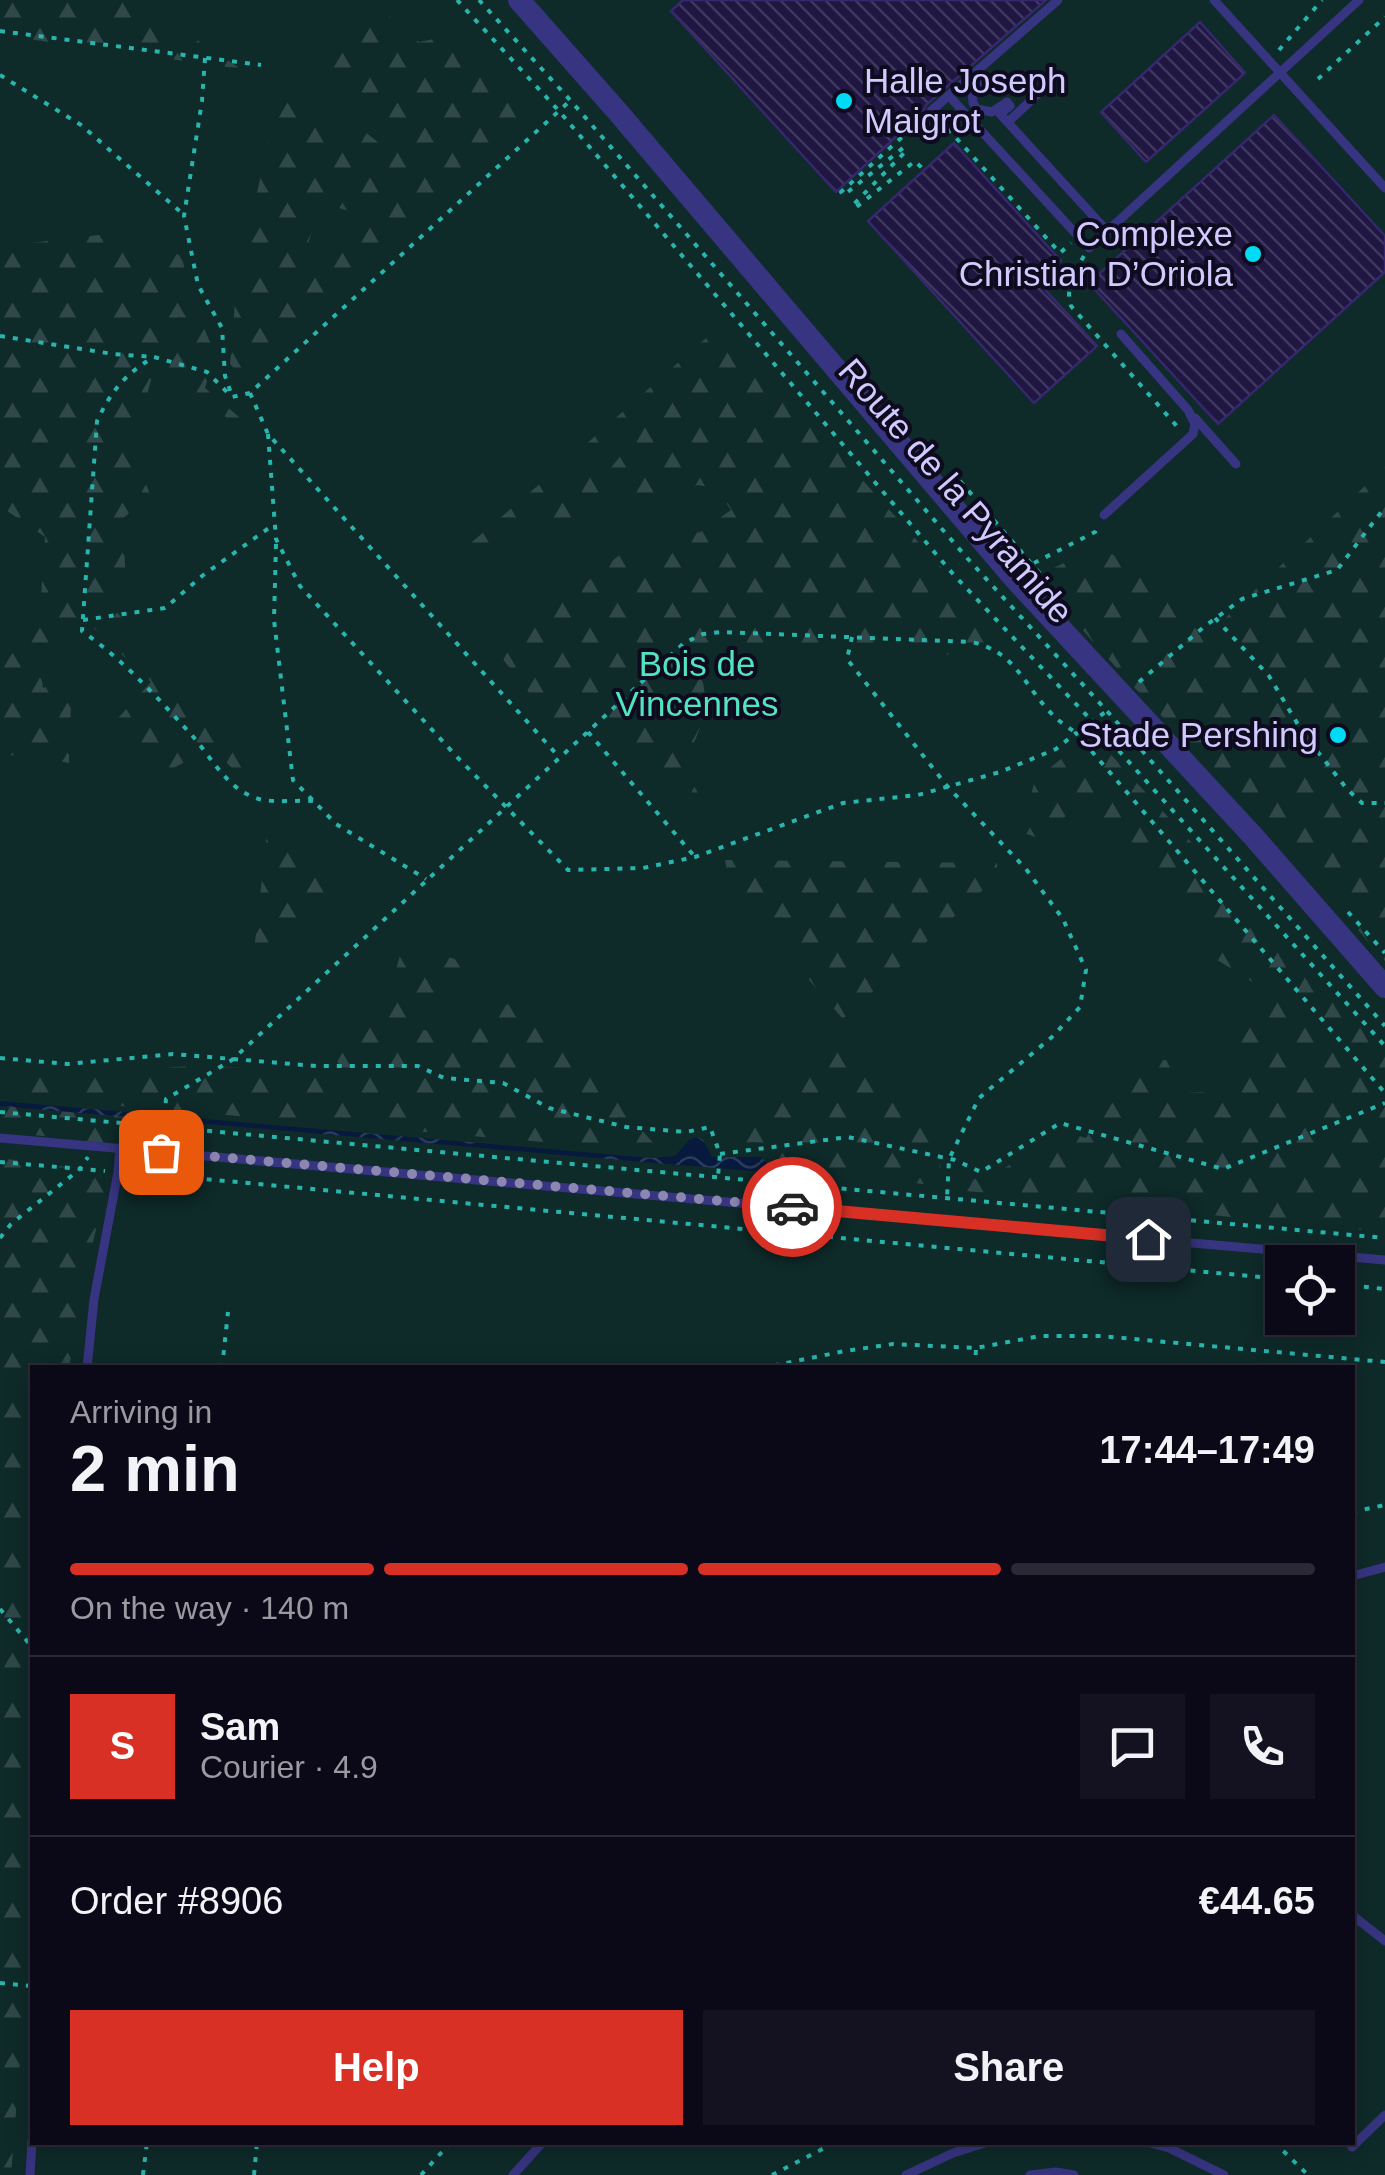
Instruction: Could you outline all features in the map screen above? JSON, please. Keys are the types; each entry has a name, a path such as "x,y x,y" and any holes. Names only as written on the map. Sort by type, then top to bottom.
{"street":[{"name":"Route de la Pyramide","path":"519,0 1385,986"}],"lane":[{"path":"931,111 1058,0"},
{"path":"1214,0 1385,188"},
{"path":"950,97 1089,248 1359,0"},
{"path":"985,76 972,92 978,109 992,112 1007,102 1010,106 1000,114 1107,231"},
{"path":"1008,122 1042,90"},
{"path":"1121,334 1236,464"},
{"path":"1104,516 1194,434 1193,416"},
{"path":"0,1138 1385,1260"},
{"path":"87,1365 94,1299 120,1148"},
{"path":"1355,1575 1385,1567"},
{"path":"1355,1917 1385,1940"},
{"path":"1355,2144 1385,2115"},
{"path":"30,2175 32,2145"},
{"path":"513,2175 540,2145"},
{"path":"906,2175 978,2145"},
{"path":"1158,2145 1224,2175"},
{"path":"1030,2175 1074,2175"}],"path":[{"path":"458,0 560,111 952,574 1092,721 1385,1046"},
{"name":"Route de la Pyramide","path":"479,0 571,100 980,572 1109,708 1385,1026"},
{"path":"1269,61 1322,0"},
{"path":"1318,78 1385,18"},
{"path":"0,31 261,65"},
{"path":"205,58 184,216 198,284 222,328 225,376 232,397"},
{"path":"0,75 81,125 184,216"},
{"path":"232,397 250,392 577,95"},
{"path":"904,149 844,195 842,192 931,111 1060,253 1078,236"},
{"path":"897,142 924,170"},
{"path":"904,149 853,205 855,208 916,160"},
{"path":"0,336 154,358 207,372 232,397"},
{"path":"154,358 134,369 111,393 97,421 82,631 122,662 176,717 227,781 262,800 313,801"},
{"path":"250,392 268,434 276,539 274,620 293,780 336,824 426,880"},
{"path":"268,434 559,756"},
{"path":"956,477 1022,571 1058,594"},
{"path":"1133,686 1242,599 1337,570 1385,507"},
{"path":"1022,571 1095,532 1104,516"},
{"path":"83,620 164,608 275,524"},
{"path":"276,539 300,586 568,870 643,868 696,858 843,803 918,796 1000,772 1056,749 1109,708"},
{"path":"1215,618 1269,676 1303,733 1347,789 1362,803 1385,804"},
{"path":"164,1125 166,1100 232,1060 684,643 703,634 764,632 990,646 1023,675 1052,715 1076,732 1385,1092"},
{"path":"852,636 848,658 947,786 1026,869 1064,919 1086,970 1080,1007 979,1098 950,1158 947,1198"},
{"path":"588,732 696,858"},
{"path":"1346,910 1385,953"},
{"path":"0,1058 68,1064 173,1054 316,1066 418,1066 444,1078 503,1083 549,1108 626,1127 686,1132 710,1127 720,1154 718,1175"},
{"path":"720,1154 848,1137 950,1158 981,1172 1060,1123 1223,1169 1385,1103"},
{"path":"0,1112 1385,1238"},
{"path":"0,1238 11,1224 80,1169 95,1146"},
{"path":"0,1162 1265,1277"},
{"path":"1355,1285 1385,1288"},
{"path":"222,1365 228,1312"},
{"path":"776,1365 893,1344 976,1348 1040,1336 1101,1336 1385,1362"},
{"path":"975,1365 976,1348"},
{"path":"1355,1511 1385,1505"},
{"path":"0,1610 30,1645"},
{"path":"0,1983 30,1986"},
{"path":"143,2175 146,2145"},
{"path":"254,2175 257,2145"},
{"path":"421,2175 448,2145"},
{"path":"772,2175 830,2145"},
{"path":"1277,2145 1308,2175"}],"green space":[{"name":"Bois de Vincennes","path":"0,0 1385,0 1385,2175 0,2175"},
{"path":"0,0 142,0 164,27 197,40 241,69 0,35"},
{"path":"374,3 419,42 453,35 536,109 243,378 230,364 236,291 278,95 323,124 350,120 379,143 393,125 372,96 337,88 317,50 328,41 341,49 350,48 358,11","holes":["321,203 371,217 311,263 301,266"]},
{"path":"107,234 129,249 182,255 186,278 178,299 196,309 215,354 205,388 246,423 243,428 174,384 151,380 132,452 151,496 122,519 126,578 112,606 192,705 255,771 240,776 212,748 162,774 126,756 109,728 151,682 95,629 68,627 68,637 40,668 43,688 72,675 69,763 18,754 0,758 0,665 39,629 45,537 0,506 0,260 30,243"},
{"path":"722,324 1002,635 994,657 725,642 699,651 707,711 684,767 700,797 685,815 590,721 564,738 499,654 622,553 645,574 674,552 675,533 687,521 699,533 731,510 716,488 697,485 674,500 600,503 576,520 534,527 468,574 458,554 549,476 565,485 582,475 603,478 629,445 616,436 587,463 576,453"},
{"path":"1385,467 1385,961 1276,835 1035,577 1085,555 1107,553 1141,567 1217,626"},
{"path":"1092,734 1385,1054 1385,1232 966,1191 970,1179 987,1179 1063,1131 1086,1138 1132,1062 1166,1060 1184,1093 1230,1090 1240,1010 1275,1002 1256,984 1206,953 1195,909 1179,908 1080,803 1041,839 1021,832 1035,780"},
{"path":"268,825 289,829 300,847 306,873 324,882 323,915 250,986"},
{"path":"725,860 997,863 998,876 843,1019 730,889"},
{"path":"403,946 455,959 463,972 454,996 415,1004 405,1029 437,1031 491,1007 529,1001 661,1152 4,1096 14,1068 78,1071 196,1066 344,1072 313,1024 383,1012"},
{"path":"852,1041 915,1122 944,1136 938,1186 782,1166 755,1142 730,1145 726,1133 815,1048"},
{"path":"0,1106 150,1116 153,1149 0,1131"},
{"path":"0,1158 89,1170 105,1190 69,1365 30,1365 30,1830 23,2024 11,2175 0,2175"}],"water":[{"path":"0,1101 651,1158 675,1156 689,1140 698,1137 712,1157 761,1157 770,1167 769,1172 764,1172 666,1164 0,1106"}],"building":[{"name":"Halle Joseph Maigrot","path":"683,0 1046,0 926,105 836,192 671,11"},
{"path":"1200,22 1245,73 1146,162 1101,112"},
{"name":"Complexe Christian D’Oriola","path":"1274,115 1385,236 1385,272 1218,424 1089,283"},
{"path":"954,143 1061,261 1038,282 1097,346 1034,403 868,221"}],"way so far":[{"path":"161,1152 792,1207"}],"place":[{"name":"Halle Joseph Maigrot","path":"844,101"},
{"name":"Complexe Christian D’Oriola","path":"1253,254"},
{"name":"Stade Pershing","path":"1338,735"}],"route":[{"path":"792,1207 1148,1239"}]}
